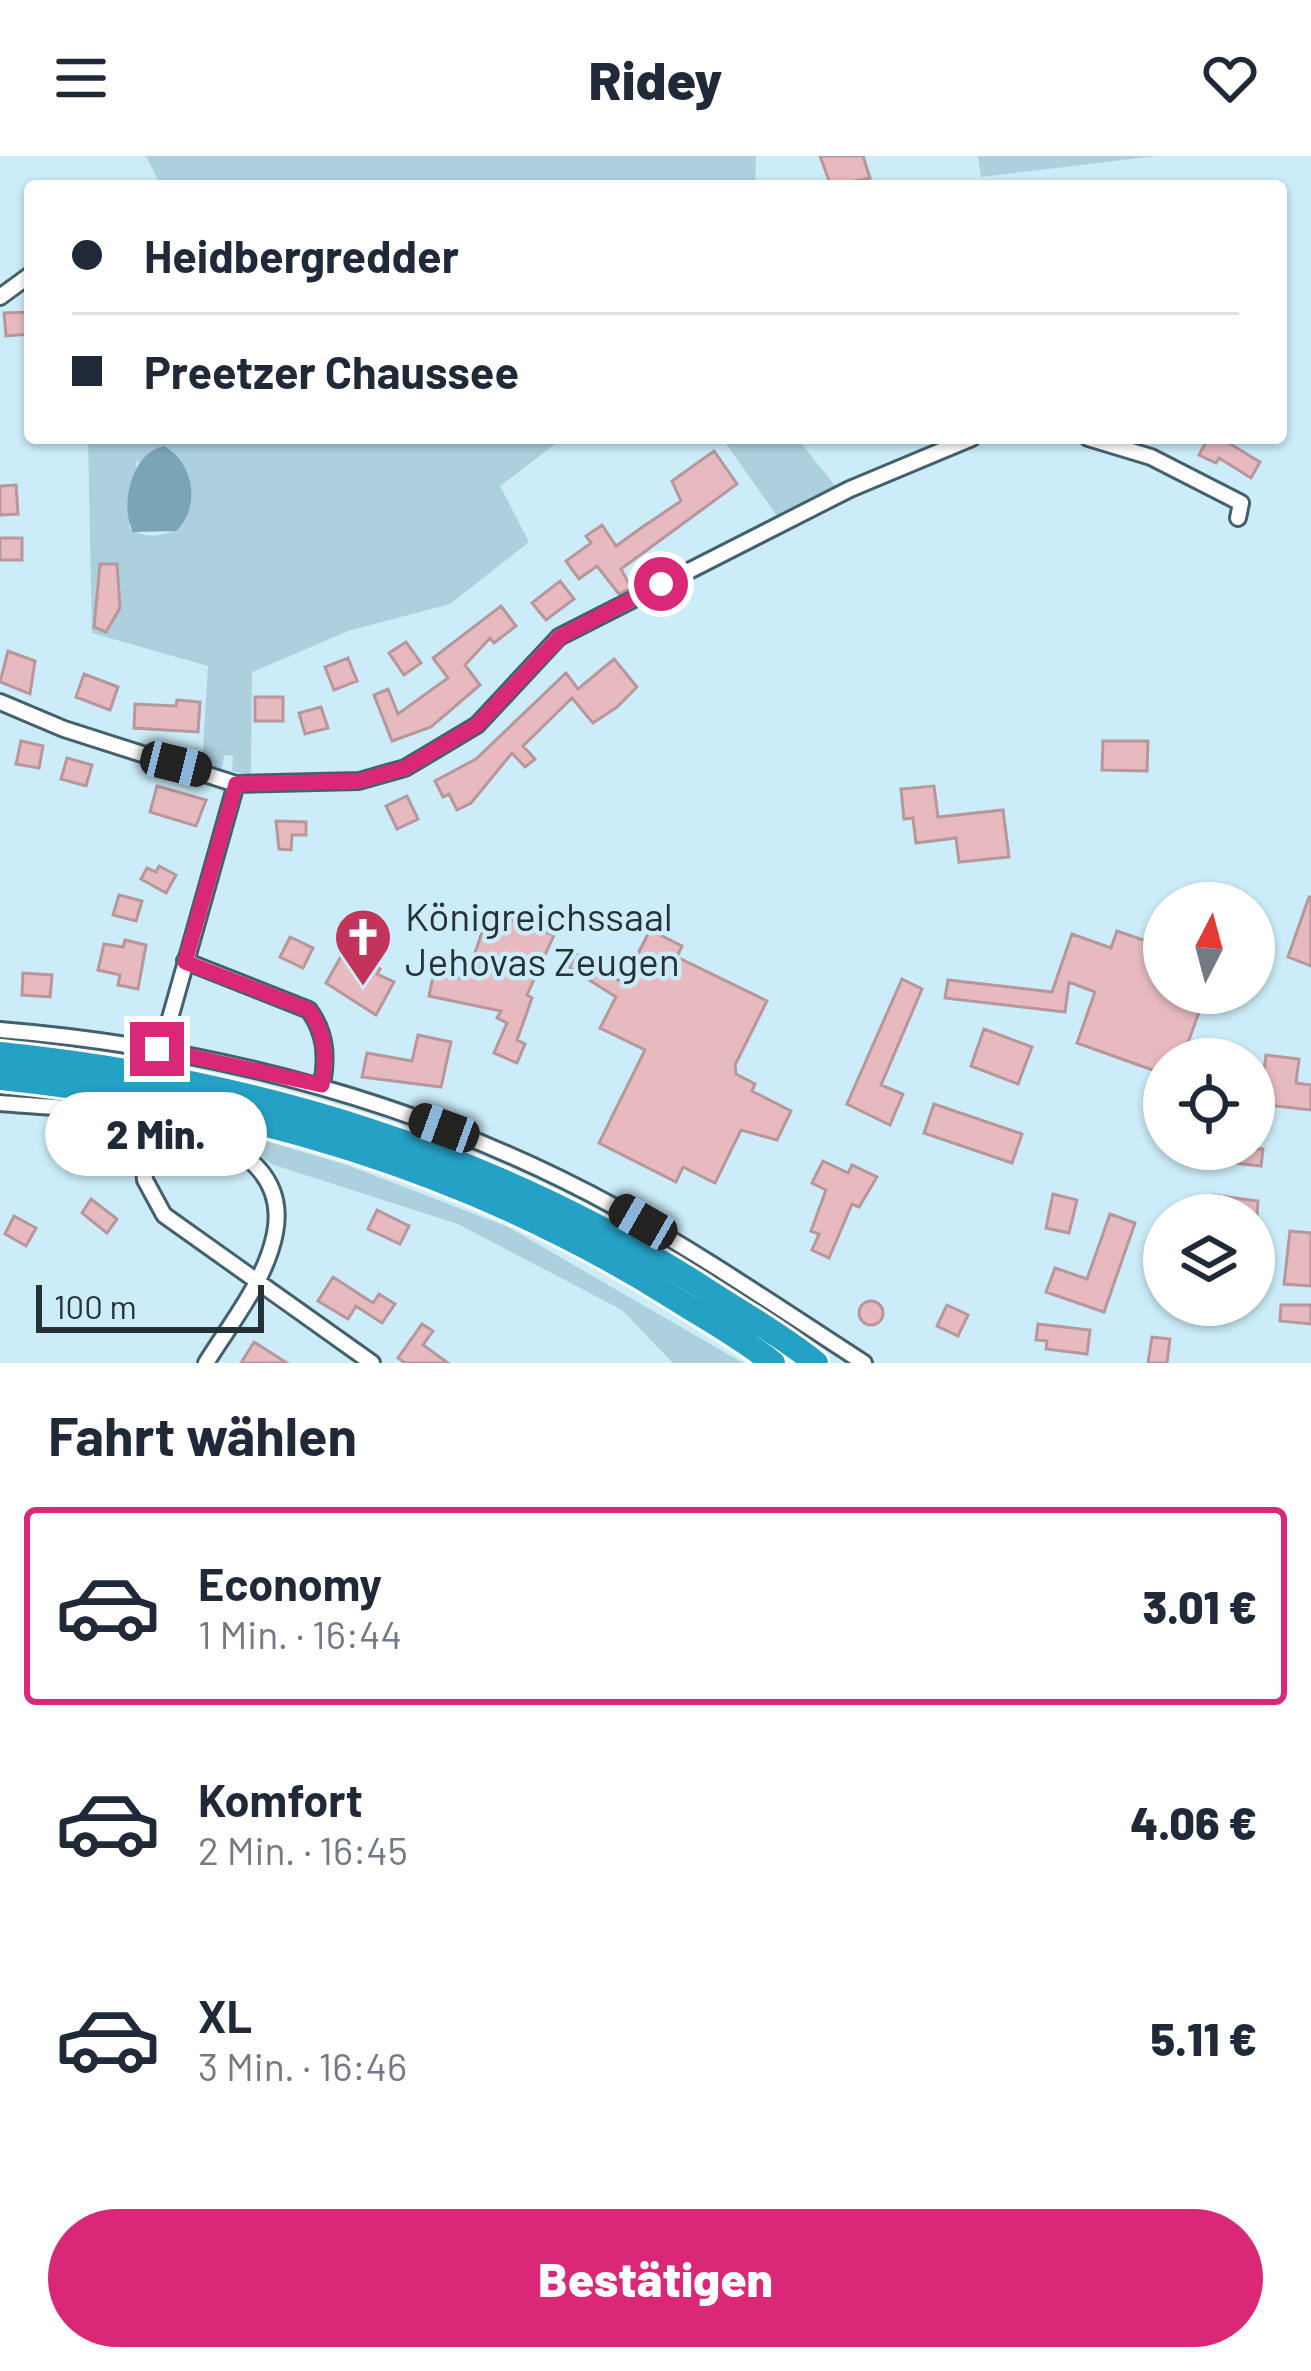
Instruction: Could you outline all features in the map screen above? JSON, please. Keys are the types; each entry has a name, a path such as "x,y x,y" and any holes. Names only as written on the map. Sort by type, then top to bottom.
{"highway":[{"path":"0,1054 215,1085 360,1124 453,1159 630,1241 813,1360"},
{"path":"0,1078 120,1093 274,1123 446,1180 618,1262 773,1363"}],"street":[{"path":"0,702 64,729 236,784 359,781 405,768 477,725 560,637 850,489 958,444"},
{"path":"1108,444 1151,457 1241,503 1238,518"},
{"path":"165,1036 236,784"},
{"path":"185,962 309,1010 321,1027 325,1049 322,1085"},
{"path":"0,1030 190,1054 322,1085 480,1142 566,1181 719,1268 864,1363"},
{"path":"0,1103 178,1127 243,1152 264,1172 276,1210 275,1235 257,1282 206,1363"},
{"path":"141,1133 145,1180 164,1215 372,1363"}],"shaded area":[{"path":"146,156 756,156 755,180 158,180"},
{"path":"978,156 1156,156 981,177"},
{"path":"88,444 555,444 500,486 529,542 450,604 348,631 252,672 251,775 232,771 233,756 224,755 222,769 202,764 208,666 92,633","holes":["137,460 183,524 171,532 141,534 129,527"]},
{"path":"726,444 802,444 836,487 777,516"},
{"path":"164,446 187,473 189,509 176,531 133,532 127,508 131,481 144,458"},
{"path":"225,1129 347,1165 508,1227 743,1363 673,1363 622,1310 458,1224 271,1164"}],"building":[{"path":"820,156 863,156 870,178 829,180"},
{"path":"24,312 24,334 6,336 4,313"},
{"path":"1205,444 1230,444 1260,462 1251,478 1219,458 1216,463 1199,455"},
{"path":"714,451 737,484 621,569 631,588 619,594 597,566 579,579 566,561 591,543 586,536 602,525 616,546 681,501 672,481"},
{"path":"16,485 18,514 0,515 0,486"},
{"path":"0,538 22,538 22,560 0,560"},
{"path":"100,564 117,564 120,608 106,632 94,627"},
{"path":"560,581 574,599 546,620 532,603"},
{"path":"501,606 516,626 494,643 490,638 465,665 480,685 431,727 392,741 374,695 388,689 398,714 448,678 433,658"},
{"path":"406,642 421,663 404,675 389,653"},
{"path":"8,651 35,661 30,694 0,682"},
{"path":"348,658 357,681 334,690 325,667"},
{"path":"614,659 637,687 617,707 593,723 572,698 523,746 535,759 525,767 512,753 471,803 457,810 449,794 443,797 435,781 476,759 566,673 578,689"},
{"path":"84,674 118,687 110,710 76,697"},
{"path":"255,697 283,697 283,721 255,721"},
{"path":"177,700 200,702 198,732 134,728 135,704 176,706"},
{"path":"321,707 328,728 305,734 299,713"},
{"path":"21,741 43,746 39,768 16,764"},
{"path":"1103,741 1148,741 1147,771 1102,770"},
{"path":"67,758 92,765 86,786 61,779"},
{"path":"157,786 206,800 196,826 150,812"},
{"path":"934,786 938,817 1003,810 1009,857 959,862 956,838 916,843 913,818 904,819 901,789"},
{"path":"407,796 418,819 397,829 386,806"},
{"path":"276,821 306,822 306,835 292,835 291,850 279,849"},
{"path":"159,866 176,875 166,893 141,879 147,868 156,872"},
{"path":"119,895 142,901 136,921 113,915"},
{"path":"1311,897 1311,966 1288,957"},
{"path":"489,912 554,935 527,995 532,998 517,1040 525,1044 517,1063 494,1053 507,1023 497,1018 501,1011 429,996 434,972 466,979"},
{"path":"650,930 682,946 677,957 767,1001 735,1065 736,1074 755,1084 752,1091 791,1111 777,1140 741,1130 715,1183 683,1167 676,1182 599,1143 645,1050 600,1028 616,997 569,967 577,954 623,983"},
{"path":"1117,931 1143,940 1143,1014 1198,1014 1190,1038 1143,1038 1143,1067 1077,1043 1095,992 1069,982 1065,1012 945,998 948,980 1052,992 1072,934 1111,948"},
{"path":"290,937 313,948 303,968 280,957"},
{"path":"125,940 146,945 138,989 118,985 120,975 98,970 104,944 123,947"},
{"name":"Königreichssaal Jehovas Zeugen","path":"343,953 380,969 377,974 394,982 376,1015 326,983"},
{"path":"23,973 52,975 50,997 22,995"},
{"path":"902,979 922,989 881,1085 903,1094 890,1125 847,1104"},
{"path":"984,1029 1032,1047 1018,1084 971,1066"},
{"path":"418,1035 451,1042 441,1087 362,1077 367,1053 412,1061"},
{"path":"1275,1056 1299,1059 1296,1083 1311,1085 1311,1110 1275,1106"},
{"path":"934,1104 1022,1134 1012,1163 924,1133"},
{"path":"823,1161 848,1173 852,1165 877,1177 859,1207 852,1204 829,1258 812,1250 819,1234 811,1231 826,1190 812,1183"},
{"path":"1053,1194 1077,1200 1069,1233 1046,1228"},
{"path":"91,1199 117,1219 107,1233 82,1213"},
{"path":"377,1210 409,1226 400,1244 368,1229"},
{"path":"1110,1214 1135,1223 1104,1312 1046,1292 1055,1268 1087,1279"},
{"path":"14,1216 36,1228 26,1246 5,1234"},
{"path":"1290,1231 1311,1233 1311,1286 1284,1284"},
{"path":"333,1277 373,1303 379,1294 395,1304 382,1323 356,1306 348,1319 318,1301"},
{"path":"871,1301 880,1304 880,1322 871,1325 862,1322 859,1313 862,1304"},
{"path":"947,1305 968,1315 958,1336 937,1326"},
{"path":"1281,1305 1311,1305 1311,1324 1280,1321"},
{"path":"422,1324 433,1331 423,1345 448,1363 405,1363 398,1358"},
{"path":"1038,1324 1090,1330 1087,1354 1046,1349 1047,1341 1036,1340"},
{"path":"1152,1337 1170,1339 1167,1363 1148,1363"},
{"path":"254,1342 287,1363 241,1363"}],"place":[{"name":"Königreichssaal Jehovas Zeugen","path":"363,988"}],"route":[{"path":"157,1049 322,1085 325,1049 321,1027 309,1010 290,998 185,962 236,784 269,787 359,781 405,768 477,725 560,637 661,584"}]}
